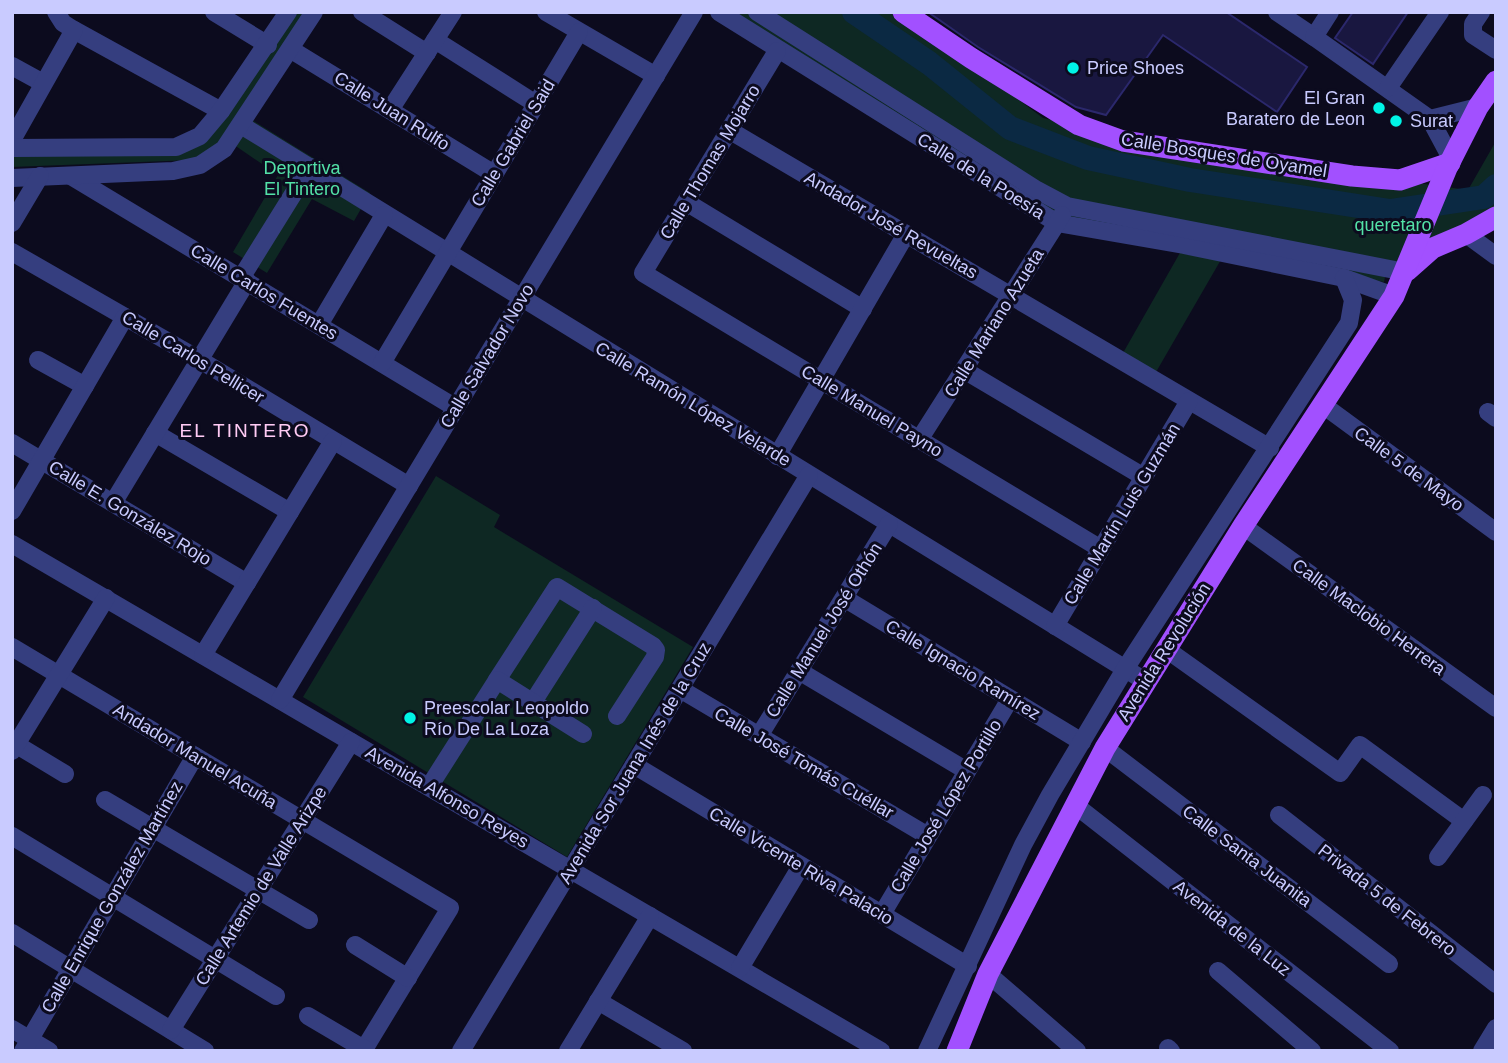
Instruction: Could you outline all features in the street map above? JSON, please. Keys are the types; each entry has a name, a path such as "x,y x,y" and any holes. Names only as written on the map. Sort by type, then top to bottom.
{"main road":[{"name":"Calle Bosques de Oyamel","path":"904,12 971,58 1079,125 1123,141 1352,176 1400,180 1450,164"},
{"name":"Avenida Revolución","path":"957,1051 988,974 1105,748 1243,526 1394,296 1450,164 1479,107 1496,81"},
{"name":"Avenida Revolución","path":"1405,272 1433,248 1496,217"}],"street":[{"path":"56,12 63,23 74,30 221,111"},
{"path":"214,12 268,45"},
{"path":"12,148 176,147 200,136 268,45 288,12"},
{"path":"12,178 173,172 200,165 224,149 314,12"},
{"path":"362,12 536,103"},
{"path":"390,110 453,12"},
{"path":"546,12 656,76"},
{"name":"Calle Salvador Novo","path":"280,700 694,12"},
{"name":"Calle de la Poesía","path":"719,12 777,51 1057,223 1184,245 1345,278 1394,296"},
{"name":"Calle de la Poesía","path":"757,12 1037,190 1067,206 1405,272"},
{"path":"1277,12 1430,119 1450,164"},
{"path":"1314,37 1330,12"},
{"path":"1388,88 1440,12"},
{"path":"1481,12 1473,24 1473,35 1496,50"},
{"path":"12,140 74,30"},
{"name":"Calle Gabriel Said","path":"382,363 579,32"},
{"name":"Calle Juan Rulfo","path":"290,49 494,174"},
{"name":"Calle Thomas Mojarro","path":"643,273 777,51"},
{"path":"12,66 43,83"},
{"path":"1430,119 1479,107"},
{"name":"Calle Ramón López Velarde","path":"241,125 1145,681"},
{"name":"Andador José Revueltas","path":"729,130 1270,448"},
{"path":"113,503 200,360 310,167"},
{"path":"12,223 40,176"},
{"name":"Calle Carlos Fuentes","path":"71,176 456,408"},
{"path":"686,202 863,309"},
{"name":"Calle Mariano Azueta","path":"919,440 1067,206"},
{"path":"319,325 384,215"},
{"path":"777,456 906,234"},
{"path":"1466,234 1496,256"},
{"name":"Calle Carlos Pellicer","path":"12,252 200,360 409,486"},
{"name":"Calle Manuel Payno","path":"643,273 1101,550"},
{"name":"Avenida Revolución","path":"927,1051 1023,845 1082,742 1125,669 1349,323 1353,300 1345,278"},
{"path":"12,511 125,317"},
{"path":"38,360 85,386"},
{"path":"964,370 1144,477"},
{"name":"Calle Martín Luis Guzmán","path":"1055,626 1189,401"},
{"name":"Calle 5 de Mayo","path":"1323,405 1496,532"},
{"path":"155,433 290,512"},
{"path":"203,655 333,441"},
{"name":"Calle E. González Rojo","path":"12,443 247,583"},
{"name":"Avenida Sor Juana Inés de la Cruz","path":"461,1051 809,475"},
{"name":"Calle Manuel José Othón","path":"759,736 889,524"},
{"name":"Calle Maclobio Herrera","path":"1243,526 1496,708"},
{"name":"Avenida Alfonso Reyes","path":"12,544 881,1051"},
{"path":"429,787 557,587 656,650 655,657 617,716"},
{"path":"65,774 14,746 106,598"},
{"name":"Calle Ignacio Ramírez","path":"844,598 1082,742"},
{"path":"533,702 593,608"},
{"name":"Andador Manuel Acuña","path":"12,647 450,908 408,978"},
{"path":"1166,649 1340,773 1360,745 1464,821"},
{"path":"799,671 967,771"},
{"path":"497,680 583,734"},
{"name":"Calle José Tomás Cuéllar","path":"680,690 928,836"},
{"name":"Calle José López Portillo","path":"882,914 1010,699"},
{"name":"Calle Artemio de Valle Arizpe","path":"171,1030 351,742"},
{"name":"Calle Santa Juanita","path":"1105,748 1389,964"},
{"name":"Calle Enrique González Martínez","path":"26,1045 195,755"},
{"name":"Calle Vicente Riva Palacio","path":"634,765 968,965"},
{"path":"1438,857 1483,795"},
{"path":"105,800 309,920"},
{"name":"Avenida de la Luz","path":"1075,805 1390,1051"},
{"name":"Privada 5 de Febrero","path":"1279,815 1496,984"},
{"path":"12,836 276,996"},
{"path":"740,968 801,866"},
{"path":"568,1051 650,916"},
{"path":"12,933 205,1051"},
{"path":"308,1016 363,1050 408,978 355,945"},
{"path":"1218,971 1312,1051"},
{"path":"988,974 1077,1051"},
{"path":"598,1000 683,1051"},
{"path":"12,1029 26,1045 49,1051"}],"green space":[{"name":"Deportiva El Tintero","path":"283,12 310,12 247,117 370,193 354,221 312,199 267,273 233,252 278,175 227,140 193,160 12,167 12,149 192,146"},
{"path":"728,12 747,12 1046,198 1386,272 1384,282 1226,251 1152,379 1119,360 1185,244 1060,218"},
{"name":"queretaro","path":"757,12 902,12 1043,118 1209,154 1468,190 1496,141 1496,218 1405,272 1089,210 1006,170"},
{"path":"436,476 500,515 494,527 693,647 567,857 303,697"}],"building":[{"name":"Price Shoes","path":"928,12 1226,12 1307,67 1277,112 1163,35 1106,115 1076,107 978,47"},
{"path":"1353,12 1408,12 1373,64 1335,38"}],"waterway":[{"path":"854,12 929,63 1010,128 1088,158 1190,180 1390,211 1484,197 1496,186"}],"place":[{"name":"Price Shoes","path":"1073,68"},
{"name":"El Gran Baratero de Leon","path":"1379,108"},
{"name":"Surat","path":"1396,121"},
{"name":"Preescolar Leopoldo Río De La Loza","path":"410,718"}],"district":[{"name":"EL TINTERO","path":"245,430"}]}
